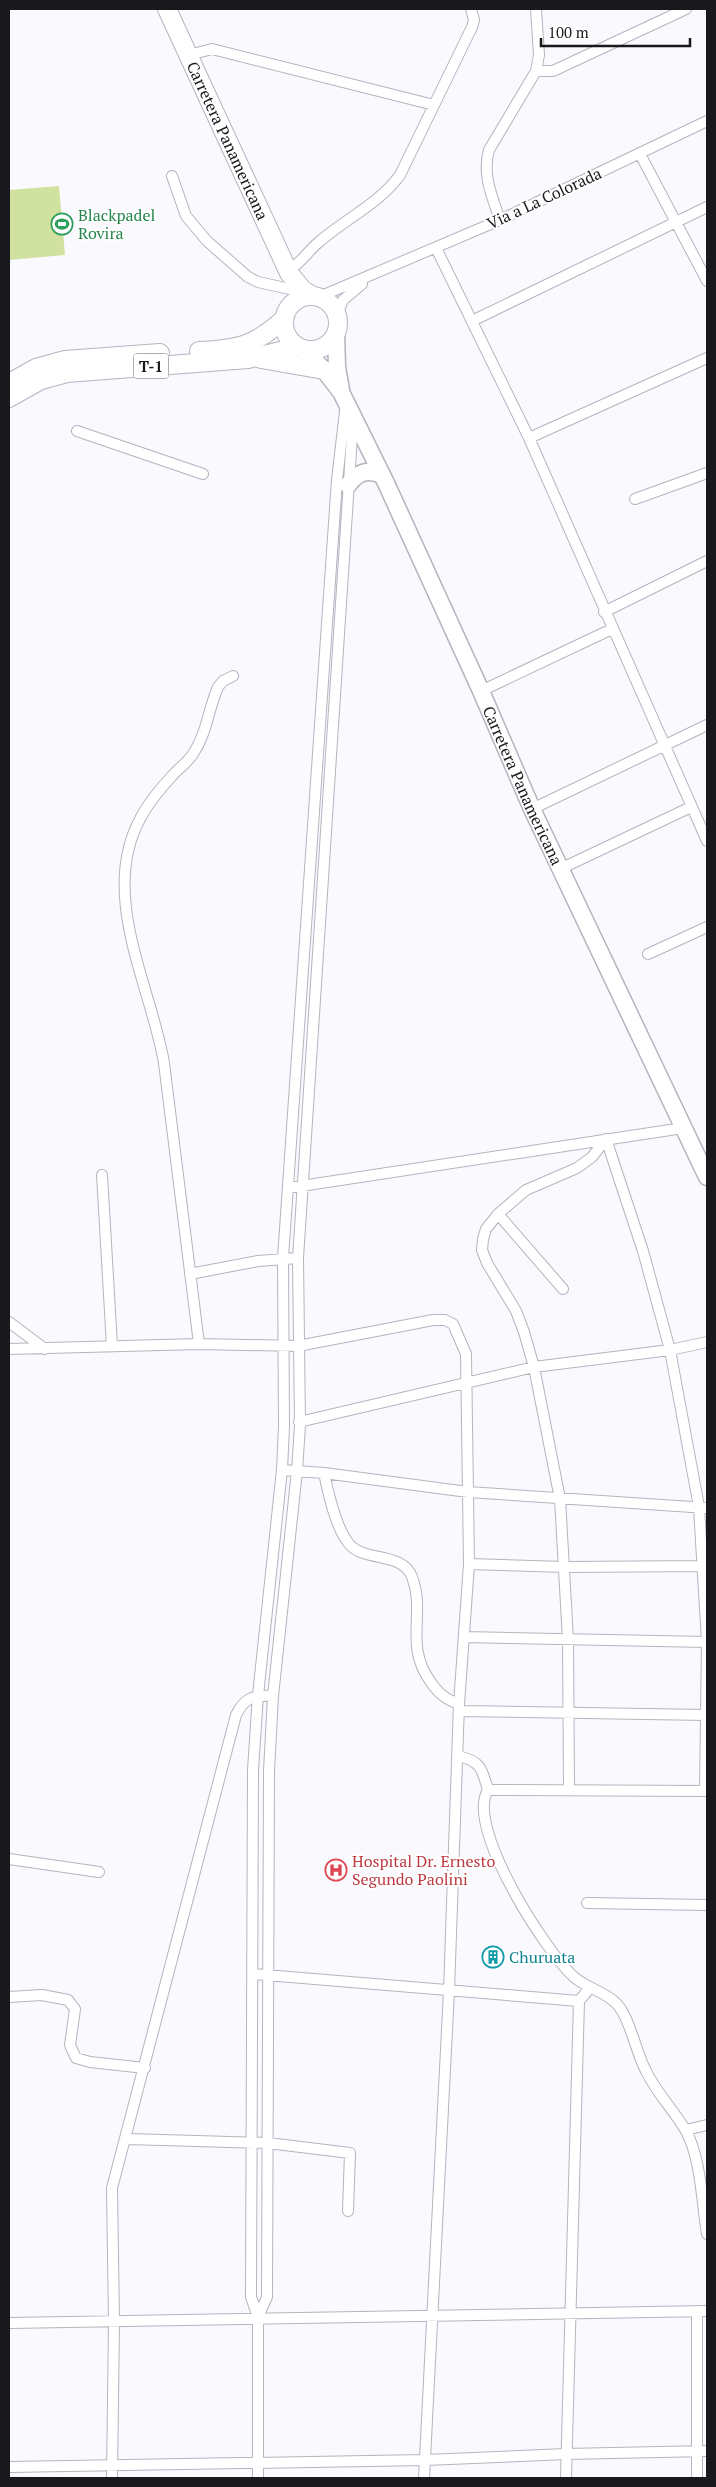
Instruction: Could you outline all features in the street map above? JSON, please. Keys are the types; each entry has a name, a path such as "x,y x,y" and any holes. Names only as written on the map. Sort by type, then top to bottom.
{"highway":[{"name":"Carretera Panamericana","path":"167,9 189,55 288,292 303,290 330,304 337,315"},
{"name":"T-1","path":"9,383 36,368 65,360 237,347 253,343 288,292 300,299 316,297"},
{"path":"288,292 288,338 300,348"},
{"path":"336,334 337,315"},
{"name":"T-1","path":"9,398 41,380 67,373 255,358 300,348 322,348 336,334"},
{"path":"255,358 324,370"}],"main road":[{"name":"Carretera Panamericana","path":"336,334 336,367 343,397"},
{"name":"Carretera Panamericana","path":"300,348 324,370 343,397 382,475 481,691 532,809 707,1177"},
{"path":"348,486 360,473 366,471 382,475"}],"street":[{"path":"172,176 186,216 206,241 248,278 288,292 296,266 320,241 391,186 404,166 472,27 474,16 471,9"},
{"path":"500,220 488,182 487,159 489,150 536,71 539,56 536,9"},
{"path":"536,71 553,71 686,9"},
{"path":"189,55 212,49 434,105"},
{"name":"Via a La Colorada","path":"316,297 380,272 500,220 707,121"},
{"path":"640,154 707,281"},
{"path":"472,321 707,207"},
{"path":"436,248 529,438 604,612 666,743 691,807 706,833"},
{"name":"Via a La Colorada","path":"337,315 340,306 349,293 380,272"},
{"path":"529,438 707,358"},
{"path":"258,2478 258,2317 252,2297 253,1770 258,1695 282,1470 284,1426 283,1258 343,397"},
{"path":"258,2317 267,2297 269,1770 273,1696 297,1471 299,1422 298,1258 353,418"},
{"path":"77,431 203,474"},
{"path":"635,500 707,473"},
{"path":"604,612 707,561"},
{"path":"481,691 612,629"},
{"path":"199,1344 162,1055 158,1032 137,968 124,876 129,848 139,819 162,787 191,757 203,738 218,687 223,681 233,676"},
{"path":"532,809 666,743 707,725"},
{"path":"560,869 691,807"},
{"path":"648,954 707,926"},
{"path":"288,1188 683,1128"},
{"path":"569,1789 568,1640 560,1498 534,1367 516,1311 487,1263 482,1250 482,1239 486,1229 498,1214 526,1190 577,1168 592,1157 606,1139"},
{"path":"488,1790 706,1791 707,1642 703,1508 670,1350 643,1251 606,1139"},
{"path":"102,1176 112,1346"},
{"path":"498,1214 562,1289"},
{"path":"190,1274 283,1258 298,1258"},
{"path":"9,1349 199,1344 283,1347 298,1346 427,1320 445,1320 453,1324 466,1354 469,1564 459,1707 449,1991 424,2478"},
{"path":"9,1322 44,1348"},
{"path":"299,1422 534,1367 670,1350 707,1342"},
{"path":"282,1470 324,1473 468,1492 703,1508"},
{"path":"324,1473 330,1497 345,1538 350,1544 363,1554 401,1564 411,1574 417,1609 415,1643 418,1660 438,1693 459,1707 706,1715"},
{"path":"469,1564 565,1567 706,1566"},
{"path":"464,1637 707,1642"},
{"path":"112,2478 114,2322 112,2188 127,2139 236,1715 242,1704 249,1698 258,1695 273,1696"},
{"path":"458,1756 474,1760 483,1771 488,1790 484,1796 488,1831 511,1887 558,1961 575,1978 607,1996 621,2009 650,2079 686,2130 695,2159 707,2234"},
{"path":"9,1859 98,1872"},
{"path":"587,1903 707,1905"},
{"path":"253,1974 579,2001"},
{"path":"566,2478 572,2314 579,2001 590,1988"},
{"path":"9,1997 18,1998 42,1995 68,2000 75,2009 70,2045 76,2058 90,2062 145,2068"},
{"path":"686,2130 707,2125"},
{"path":"127,2139 268,2143 350,2153 348,2211"},
{"path":"9,2323 114,2322 258,2317 433,2317 702,2311 702,2451 697,2478"},
{"path":"9,2467 425,2460 702,2451"}],"green space":[{"path":"59,186 65,255 9,260 9,190"}],"place":[{"name":"Blackpadel Rovira","path":"62,224"},
{"name":"Hospital Dr. Ernesto Segundo Paolini","path":"336,1870"},
{"name":"Churuata","path":"493,1957"}]}
